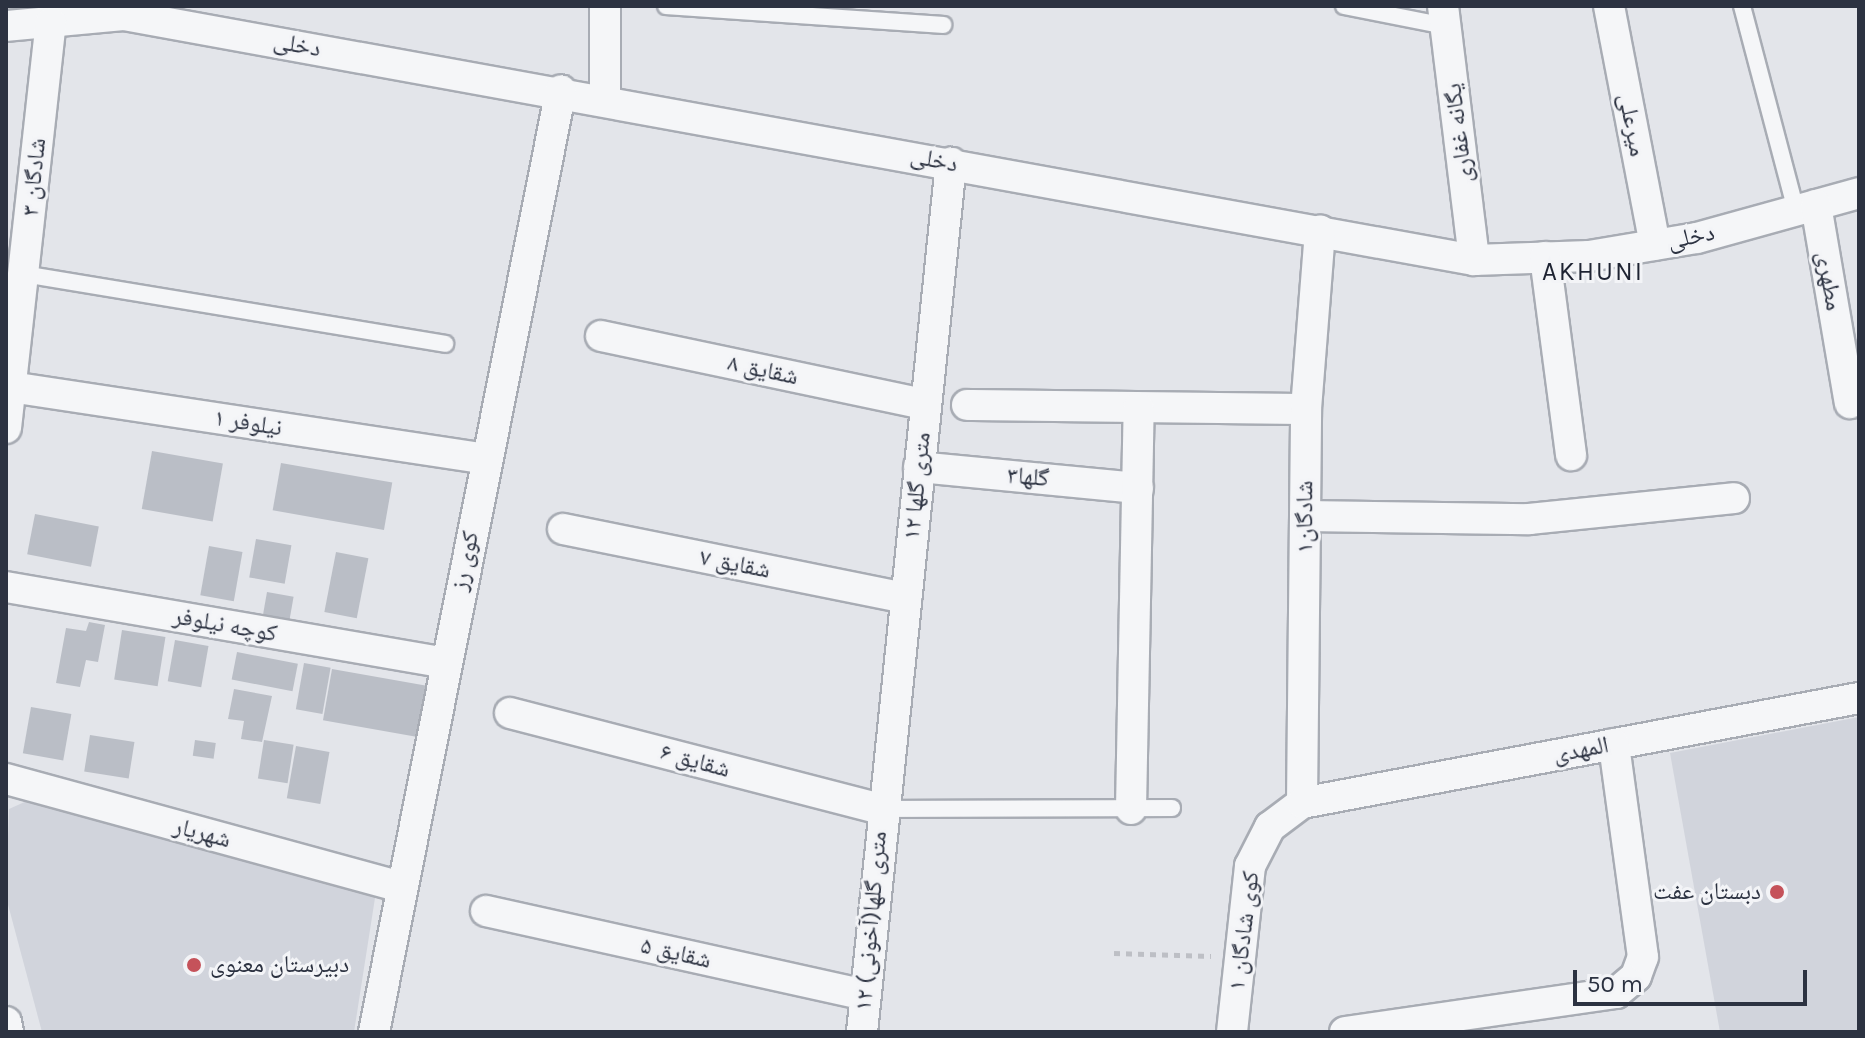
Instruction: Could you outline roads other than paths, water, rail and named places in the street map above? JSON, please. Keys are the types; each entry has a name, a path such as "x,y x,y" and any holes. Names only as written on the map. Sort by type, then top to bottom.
{"street":[{"path":"605,6 605,99"},
{"name":"میرعلی","path":"1609,6 1655,245"},
{"name":"دخلی","path":"6,26 124,11 1474,260 1545,257 1655,245 1859,193"},
{"name":"یگانه غفاری","path":"1445,16 1474,260"},
{"name":"شادگان ۳","path":"6,428 18,263 51,22"},
{"name":"کوی رز","path":"374,1032 398,886 561,90"},
{"name":"۱۲ متری گلها","path":"880,809 906,598 951,163"},
{"name":"مطهری","path":"1806,208 1850,403"},
{"name":"شادگان۱","path":"1302,803 1306,409 1320,231"},
{"path":"1545,257 1571,455"},
{"name":"شقایق ۸","path":"601,336 925,404"},
{"name":"نیلوفر ۱","path":"11,387 486,459"},
{"path":"967,405 1306,409"},
{"path":"1131,809 1139,408"},
{"name":"گلها۳","path":"919,467 1138,488"},
{"path":"1305,516 1529,519 1734,498"},
{"name":"شقایق ۷","path":"563,529 906,598"},
{"name":"کوچه نیلوفر","path":"6,587 444,663"},
{"name":"المهدی","path":"1302,803 1859,698"},
{"name":"شقایق ۶","path":"510,713 880,809"},
{"path":"1345,1032 1616,993 1636,976 1643,957 1614,744"},
{"name":"شهریار","path":"6,779 398,886"},
{"name":"کوی شادگان ۱","path":"1232,1032 1250,866 1270,827 1302,803"},
{"name":"۱۲ متری گلها(آخونی)","path":"862,1032 880,809"},
{"name":"شقایق ۵","path":"486,911 865,995"},
{"path":"6,1022 8,1032"}],"lane":[{"path":"666,6 943,25"},
{"path":"1344,6 1445,16"},
{"path":"1742,6 1806,208"},
{"path":"18,263 445,344"},
{"path":"880,809 1172,808"}],"place":[{"name":"دبستان عفت","path":"1777,892"},
{"name":"دبیرستان معنوی","path":"194,965"}],"district":[{"name":"AKHUNI","path":"1593,272"}]}
